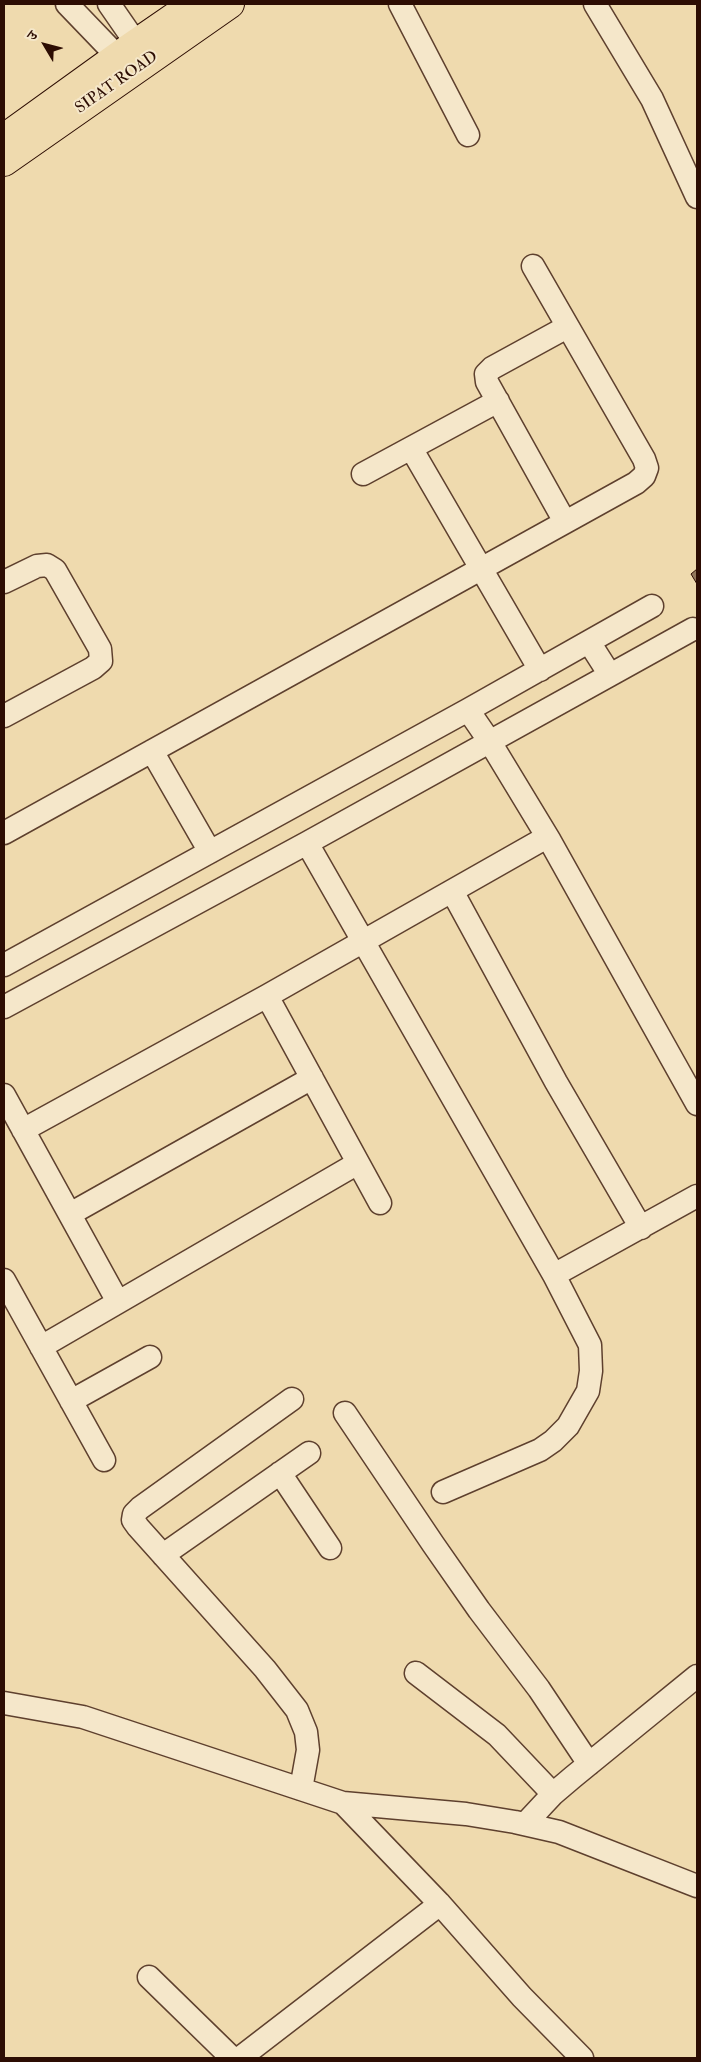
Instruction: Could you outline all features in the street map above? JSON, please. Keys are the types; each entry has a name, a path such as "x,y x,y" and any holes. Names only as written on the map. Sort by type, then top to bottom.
{"highway":[{"name":"SIPAT ROAD","path":"4,138 194,4"},
{"name":"SIPAT ROAD","path":"4,162 230,4"}],"street":[{"path":"67,4 127,50"},
{"path":"109,4 127,50"},
{"path":"400,4 468,135"},
{"path":"595,4 652,99 697,197"},
{"path":"4,833 636,483 644,476 647,468 644,459 533,266"},
{"path":"565,522 498,402 486,374 492,368 567,326"},
{"path":"363,474 498,402"},
{"path":"411,448 540,670"},
{"path":"4,582 37,566 48,565 55,570 100,649 101,661 93,668 4,716"},
{"path":"4,965 468,710 652,606"},
{"path":"4,1007 307,843 693,629"},
{"path":"589,642 610,675"},
{"path":"468,710 490,742 547,837 697,1104"},
{"path":"152,750 210,852"},
{"path":"23,1130 266,996 547,837"},
{"path":"307,843 554,1276 590,1346 591,1371 588,1391 568,1426 553,1441 540,1450 443,1492"},
{"path":"452,891 556,1082 641,1228"},
{"path":"266,996 380,1203"},
{"path":"70,1214 312,1078"},
{"path":"4,1095 118,1302"},
{"path":"41,1347 358,1162"},
{"path":"554,1276 697,1196"},
{"path":"4,1280 104,1460"},
{"path":"71,1401 150,1357"},
{"path":"292,1399 134,1514 133,1520 138,1528 265,1668 297,1710 306,1732 308,1750 301,1789"},
{"path":"346,1413 433,1544 479,1610 540,1689 589,1764"},
{"path":"163,1555 309,1453"},
{"path":"280,1473 330,1548"},
{"path":"416,1673 497,1735 553,1794"},
{"path":"525,1824 553,1794 697,1676"},
{"path":"4,1703 83,1717 343,1803 466,1814 559,1832 697,1886"},
{"path":"343,1803 440,1904 522,1997 582,2058"},
{"path":"240,2058 440,1904"},
{"path":"149,1977 232,2058"}],"building":[{"path":"697,569 697,584 691,574"}]}
